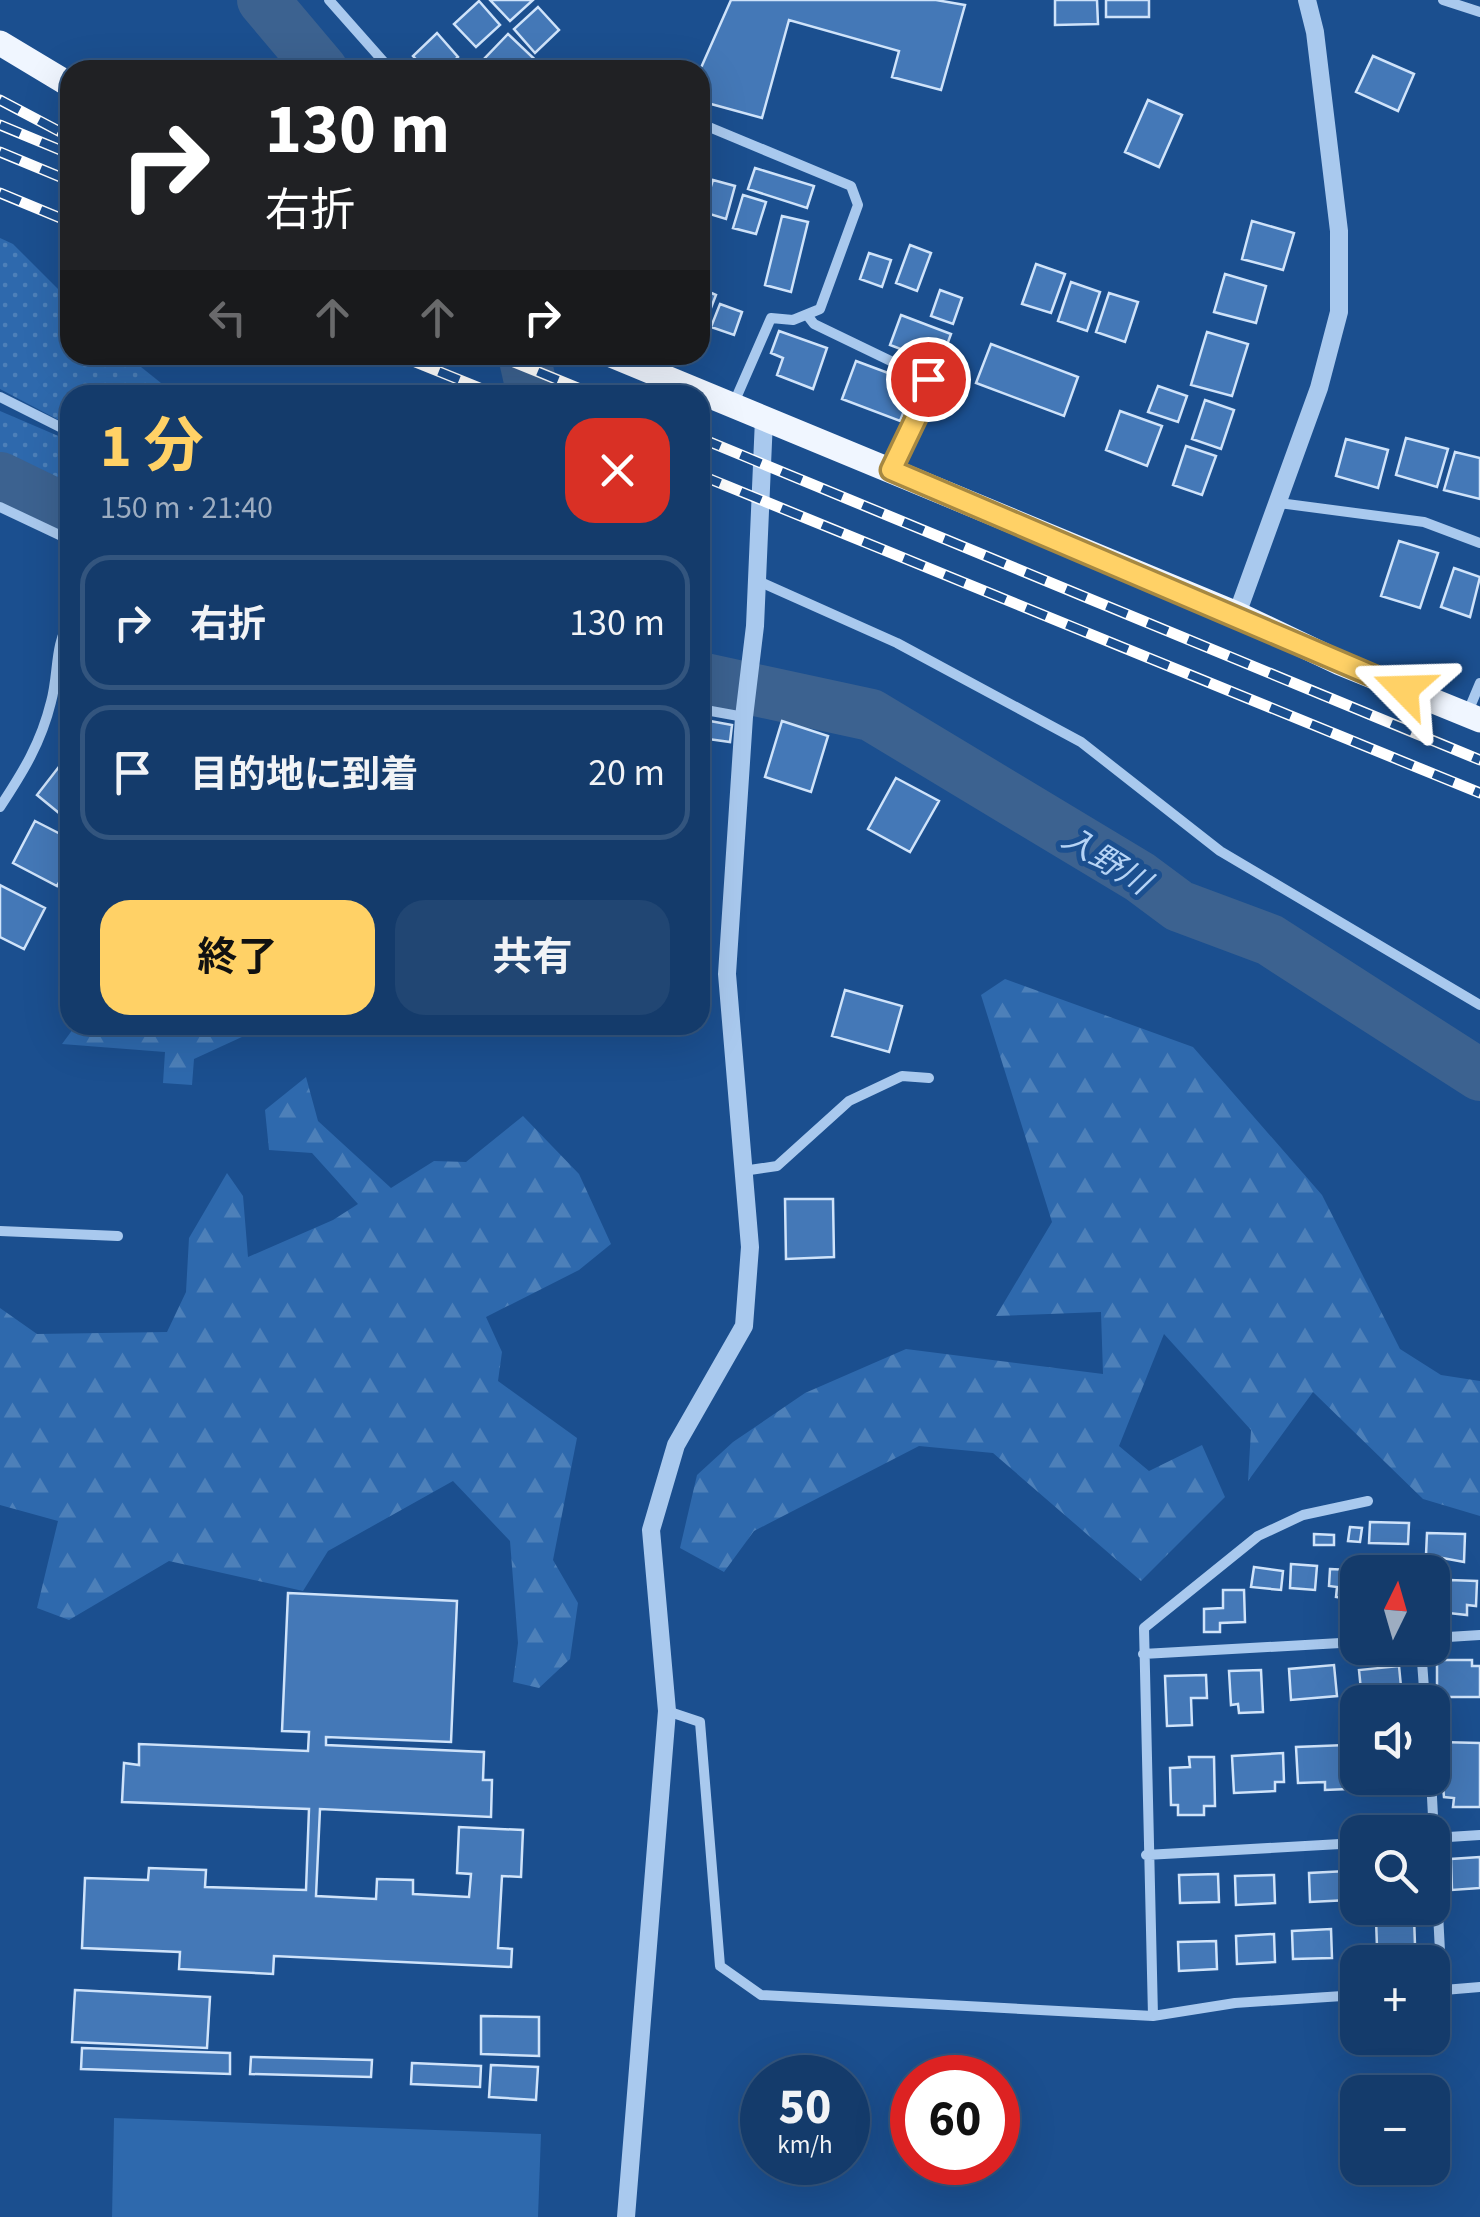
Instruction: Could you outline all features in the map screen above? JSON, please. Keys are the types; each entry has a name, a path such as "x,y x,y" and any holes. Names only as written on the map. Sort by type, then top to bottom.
{"main road":[{"path":"0,42 60,79"},
{"path":"636,365 686,385"},
{"path":"710,395 1237,614 1340,664 1474,718"}],"street":[{"path":"329,0 382,60"},
{"path":"1237,614 1279,503 1339,312 1339,231 1315,32 1307,0"},
{"path":"1443,0 1480,12"},
{"path":"710,128 850,186 858,205 820,309 793,320 771,318 733,404"},
{"path":"806,315 814,324 928,379 928,393 891,470"},
{"path":"0,398 60,427"},
{"path":"626,2217 667,1711 651,1530 676,1446 744,1326 750,1247 727,974 744,716 756,626 764,419"},
{"path":"1279,503 1424,522 1480,542"},
{"path":"0,508 60,535"},
{"path":"758,581 898,643 1082,742 1220,851 1480,1006"},
{"path":"0,806 38,750 53,697 60,636"},
{"path":"1474,718 1480,682"},
{"path":"710,711 744,716"},
{"path":"743,1171 776,1166 849,1101 902,1076 929,1078"},
{"path":"0,1231 118,1236"},
{"path":"1153,2016 1146,1855 1144,1628 1258,1536 1303,1515 1368,1501"},
{"path":"1450,1636 1480,1634"},
{"path":"1143,1654 1340,1643"},
{"path":"667,1711 700,1722 720,1966 760,1994 1153,2016 1234,2003 1340,1997"},
{"path":"1450,1837 1480,1835"},
{"path":"1146,1855 1340,1843"},
{"path":"1450,1989 1480,1987"}],"green space":[{"path":"0,238 13,244 60,291 60,365 138,365 164,385 60,385 60,421 0,389"},
{"path":"0,411 60,437 60,489 0,462"},
{"path":"1005,979 1193,1047 1322,1195 1400,1349 1441,1375 1480,1381 1480,1516 1423,1499 1313,1392 1248,1481 1251,1430 1164,1334 1119,1446 1149,1471 1202,1445 1225,1497 1141,1581 993,1453 919,1446 754,1531 724,1572 680,1548 697,1475 733,1442 805,1393 906,1349 1103,1374 1101,1312 996,1316 1052,1222 981,995"},
{"path":"69,1035 246,1035 194,1059 192,1085 163,1083 165,1052 62,1044"},
{"path":"306,1077 318,1121 391,1188 434,1161 466,1162 523,1116 579,1174 611,1244 579,1270 486,1317 502,1352 498,1381 577,1438 553,1560 578,1603 570,1659 539,1688 513,1682 518,1643 510,1541 453,1481 328,1551 303,1591 169,1561 69,1620 37,1608 58,1521 0,1505 0,1308 37,1334 167,1332 186,1292 189,1238 227,1173 243,1196 248,1257 333,1220 358,1204 312,1153 269,1150 265,1110"},
{"path":"114,2118 541,2134 538,2217 112,2217"}],"building":[{"path":"490,0 533,0 510,21"},
{"path":"731,0 936,0 965,5 941,90 892,77 899,51 789,20 762,118 710,104 710,60 704,60"},
{"path":"1055,0 1097,0 1098,24 1055,25"},
{"path":"1106,0 1149,0 1149,17 1106,17"},
{"path":"479,1 500,25 476,47 454,24"},
{"path":"538,7 559,30 535,53 514,29"},
{"path":"437,33 458,57 417,60 413,56"},
{"path":"508,34 535,60 487,60"},
{"path":"1373,56 1414,74 1398,111 1356,92"},
{"path":"1148,100 1182,115 1159,167 1125,152"},
{"path":"755,168 814,186 807,208 748,189"},
{"path":"713,180 735,186 726,219 710,214"},
{"path":"743,195 766,202 756,234 733,228"},
{"path":"782,216 808,222 791,292 765,285"},
{"path":"1252,221 1294,233 1283,270 1242,259"},
{"path":"910,245 931,253 917,291 896,283"},
{"path":"869,253 891,260 882,287 860,279"},
{"path":"1036,264 1065,274 1051,313 1022,304"},
{"path":"1225,274 1266,286 1256,323 1214,312"},
{"path":"1071,282 1100,292 1087,331 1058,321"},
{"path":"940,290 962,298 953,324 931,316"},
{"path":"1109,293 1138,302 1125,342 1096,332"},
{"path":"720,304 742,312 734,335 711,327"},
{"path":"901,315 951,334 940,364 890,345"},
{"path":"779,331 827,348 813,389 777,375 783,358 771,353"},
{"path":"1207,332 1248,344 1232,396 1191,385"},
{"path":"991,344 1078,377 1064,416 976,383"},
{"path":"856,361 915,383 900,421 842,399"},
{"path":"1158,386 1187,396 1178,422 1148,412"},
{"path":"1205,400 1234,410 1221,449 1192,439"},
{"path":"1120,411 1162,426 1147,466 1106,450"},
{"path":"1406,438 1448,449 1437,487 1396,475"},
{"path":"1346,439 1388,450 1378,488 1336,476"},
{"path":"1186,446 1216,456 1202,495 1173,485"},
{"path":"1455,452 1480,458 1480,499 1444,490"},
{"path":"1399,541 1438,553 1420,608 1381,596"},
{"path":"1454,568 1480,577 1470,617 1441,607"},
{"path":"710,721 732,725 730,742 710,739"},
{"path":"782,721 828,736 811,792 765,777"},
{"path":"58,768 60,770 60,814 37,795"},
{"path":"896,778 939,801 910,852 868,829"},
{"path":"35,821 60,834 57,886 13,863"},
{"path":"0,885 45,908 24,949 0,937"},
{"path":"845,990 902,1006 889,1052 832,1036"},
{"path":"785,1199 833,1199 834,1257 786,1259"},
{"path":"1370,1522 1409,1523 1408,1544 1369,1543"},
{"path":"1350,1527 1362,1528 1360,1542 1348,1541"},
{"path":"1427,1533 1465,1534 1464,1562 1450,1559 1450,1555 1426,1555"},
{"path":"1314,1534 1334,1535 1334,1545 1314,1545"},
{"path":"1291,1564 1317,1566 1315,1590 1290,1588"},
{"path":"1254,1567 1283,1571 1281,1590 1251,1587"},
{"path":"1330,1569 1340,1570 1340,1598 1336,1597 1337,1587 1329,1586"},
{"path":"1450,1580 1477,1581 1476,1606 1467,1605 1467,1615 1450,1613"},
{"path":"1223,1590 1244,1590 1245,1622 1220,1623 1220,1632 1204,1632 1204,1609 1223,1608"},
{"path":"288,1593 457,1601 451,1742 326,1737 326,1745 484,1752 483,1780 492,1780 491,1817 320,1809 316,1896 376,1899 377,1879 413,1880 413,1894 469,1897 471,1874 457,1873 459,1827 523,1830 521,1877 502,1876 498,1948 512,1949 511,1967 274,1956 273,1974 179,1969 180,1952 82,1948 85,1878 148,1880 149,1868 206,1870 205,1887 306,1890 309,1809 122,1802 124,1763 139,1765 139,1744 308,1751 309,1732 282,1731"},
{"path":"1450,1660 1472,1660 1472,1666 1480,1666 1480,1697 1450,1697 1450,1685 1437,1685 1437,1665 1450,1665"},
{"path":"1334,1665 1337,1696 1291,1700 1289,1669"},
{"path":"1399,1666 1401,1685 1360,1685 1359,1670"},
{"path":"1261,1670 1263,1712 1239,1713 1238,1704 1231,1705 1229,1671"},
{"path":"1206,1675 1207,1698 1191,1698 1192,1725 1167,1726 1165,1676"},
{"path":"1450,1742 1480,1743 1480,1807 1453,1807 1454,1798 1444,1797 1450,1795"},
{"path":"1340,1745 1340,1789 1325,1790 1325,1782 1298,1783 1296,1747"},
{"path":"1283,1753 1284,1782 1275,1782 1275,1791 1234,1793 1232,1756"},
{"path":"1189,1757 1214,1757 1215,1806 1204,1806 1204,1815 1178,1815 1178,1805 1171,1805 1170,1768 1190,1767"},
{"path":"1480,1857 1480,1888 1452,1890 1451,1859"},
{"path":"1340,1871 1340,1900 1310,1902 1309,1873"},
{"path":"1218,1874 1219,1902 1180,1903 1179,1875"},
{"path":"1274,1875 1275,1903 1236,1905 1235,1876"},
{"path":"1376,1925 1414,1925 1415,1945 1377,1945"},
{"path":"1331,1929 1332,1958 1293,1959 1292,1931"},
{"path":"1274,1934 1275,1962 1237,1964 1236,1936"},
{"path":"1216,1941 1217,1969 1179,1971 1178,1942"},
{"path":"75,1990 210,1997 207,2048 72,2042"},
{"path":"481,2016 539,2017 539,2056 481,2054"},
{"path":"82,2048 230,2053 230,2074 81,2069"},
{"path":"251,2057 372,2060 371,2077 250,2074"},
{"path":"412,2063 481,2066 480,2087 411,2084"},
{"path":"491,2065 538,2067 536,2100 489,2097"}],"waterway":[{"path":"263,0 314,60"},
{"path":"526,365 531,385"},
{"path":"0,478 60,507"},
{"name":"入野川","path":"710,680 871,715 1140,877 1179,906 1270,940 1480,1075"}],"railway":[{"path":"0,100 60,132"},
{"path":"0,125 60,150"},
{"path":"0,152 60,177"},
{"path":"0,193 60,218"},
{"path":"423,365 472,385"},
{"path":"522,365 570,385"},
{"path":"710,442 1480,760"},
{"path":"710,479 1480,793"}],"route":[{"path":"928,379 928,393 891,470 1237,614 1340,664 1404,689"}]}
